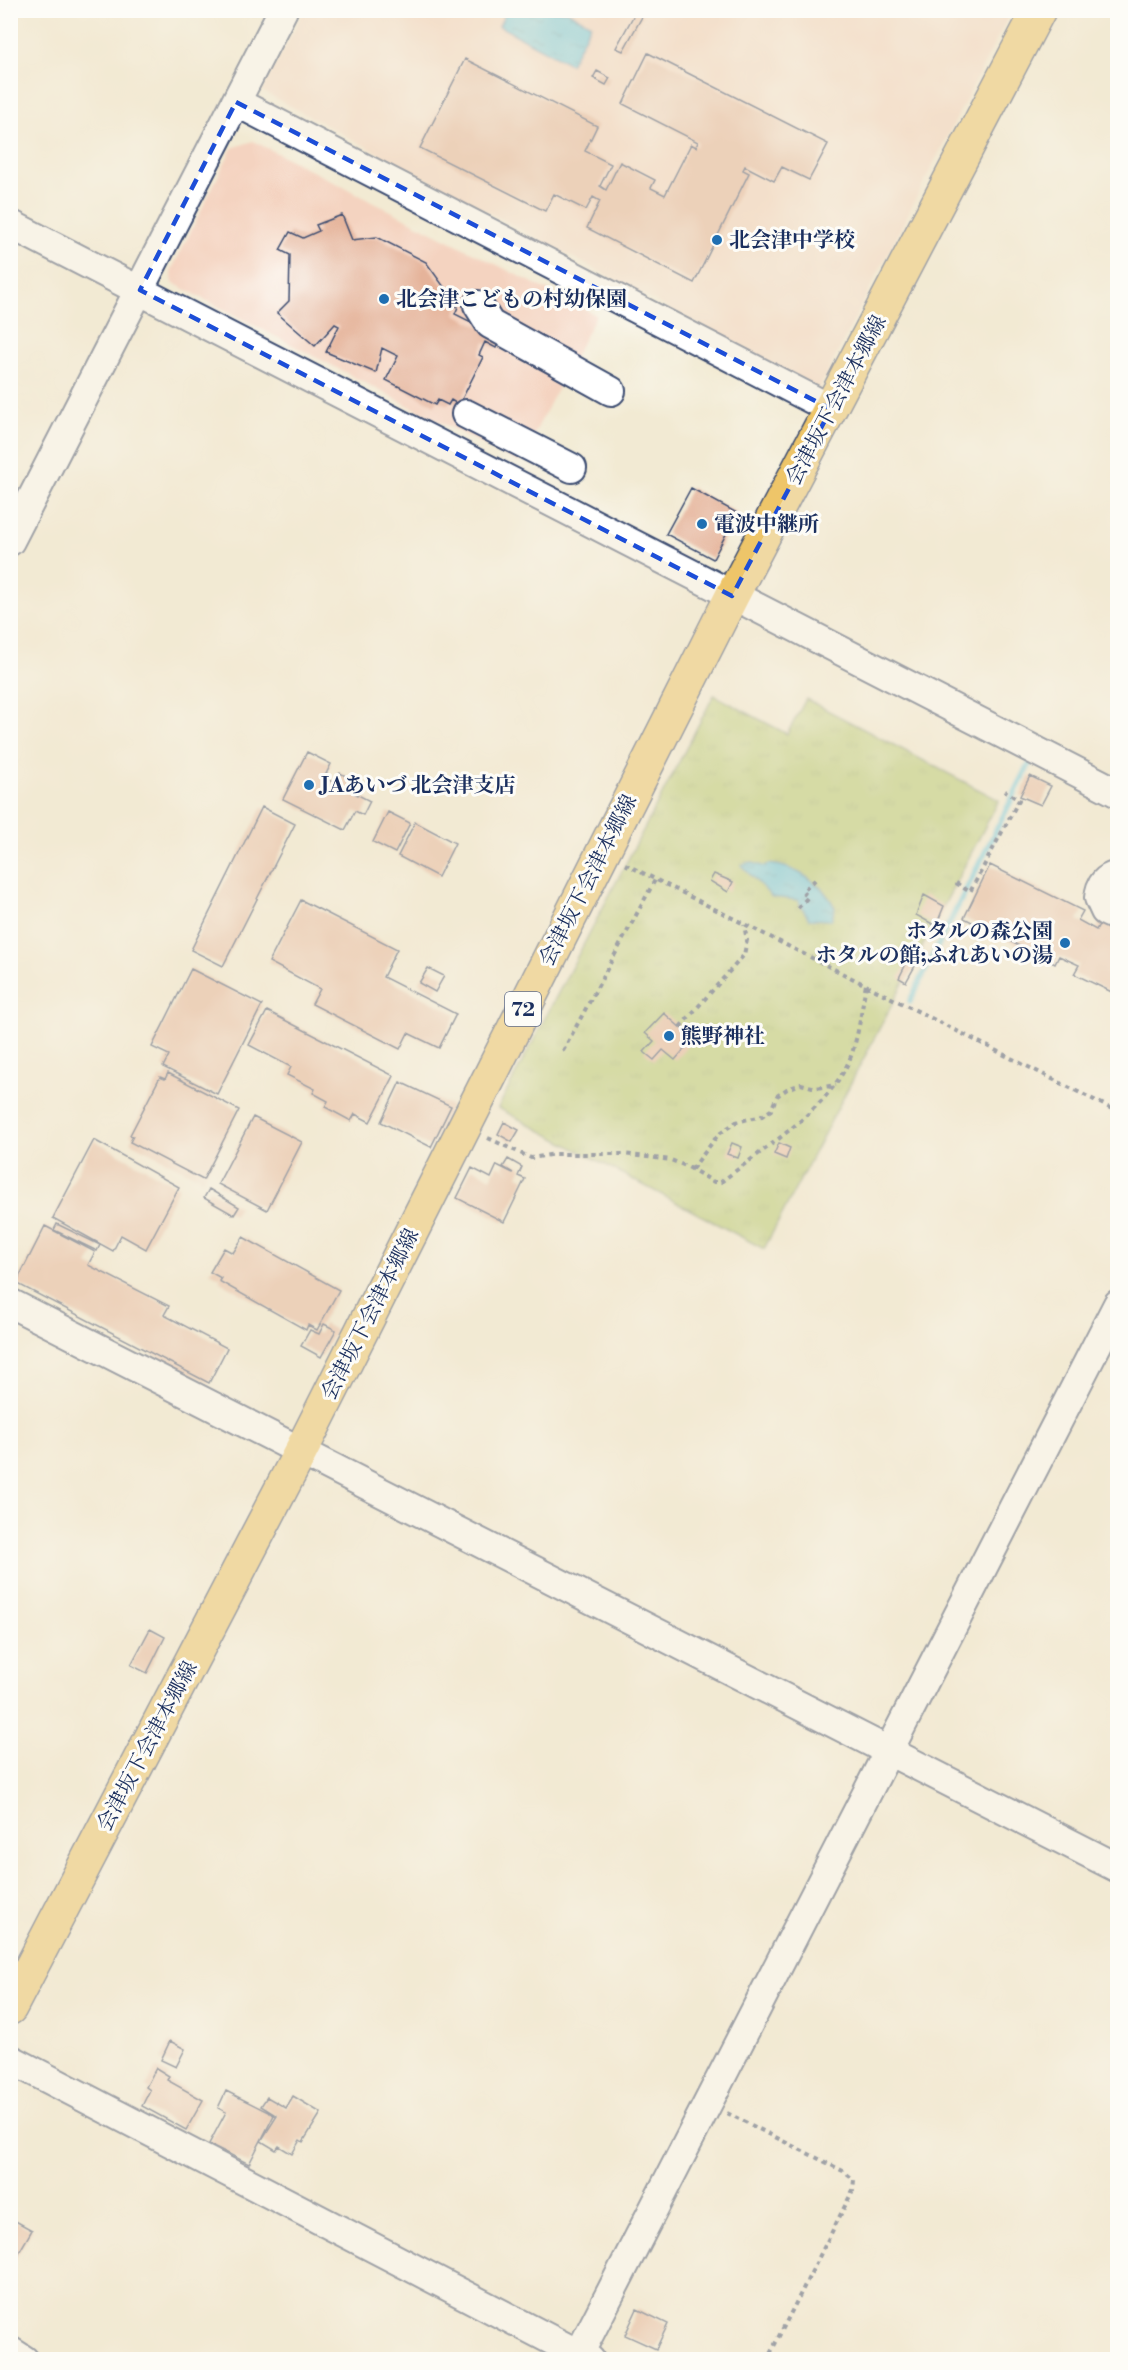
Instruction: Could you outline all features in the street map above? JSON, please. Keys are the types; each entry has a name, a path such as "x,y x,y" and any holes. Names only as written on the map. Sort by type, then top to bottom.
{"main road":[{"name":"会津坂下会津本郷線","path":"10,2008 300,1453 732,596 1039,10"}],"street":[{"path":"10,541 283,10"},
{"path":"236,102 831,409"},
{"path":"10,224 1118,793"},
{"path":"478,305 490,324 611,391"},
{"path":"466,414 572,468"},
{"path":"1118,875 1109,877 1103,883 1099,898 1105,911 1118,916"},
{"path":"10,1303 300,1453 1118,1868"},
{"path":"10,2059 581,2358 708,2103 1118,1304"},
{"path":"10,2351 24,2360"}],"path":[{"path":"956,883 970,892 1019,800 1005,791"},
{"path":"603,851 655,880 1118,1112"},
{"path":"798,908 808,897 802,892 816,879"},
{"path":"563,1051 655,880"},
{"path":"680,1027 744,955 747,940 744,924"},
{"path":"464,1127 531,1158 555,1154 623,1154 671,1160 714,1182 721,1182 779,1137 836,1085 851,1056 866,984"},
{"path":"692,1169 718,1135 736,1122 762,1116 771,1110 777,1096 787,1089 801,1084 816,1088 836,1085"},
{"path":"708,2103 843,2171 854,2180 853,2190 766,2360"}],"highlighted area":[{"path":"236,102 831,409 732,596 140,290"}],"shaded area":[{"name":"北会津中学校","path":"304,11 1011,11 819,389 262,91"},
{"name":"北会津こどもの村幼保園","path":"253,141 596,315 519,463 173,283 171,271 232,148"}],"green space":[{"path":"714,695 787,734 806,699 999,800 764,1249 498,1108"}],"water":[{"path":"507,10 567,11 591,24 570,64 499,26"},
{"path":"750,862 765,867 769,864 779,865 808,878 824,891 835,908 831,920 809,919 798,900 772,897 741,865"}],"building":[{"path":"636,11 643,15 623,51 616,48"},
{"path":"648,53 828,144 809,180 782,167 774,181 745,166 743,170 749,173 694,283 587,228 600,201 593,197 586,210 554,194 545,211 420,148 465,59 597,126 585,151 611,164 600,186 606,190 620,162 655,180 651,188 665,195 691,144 696,147 698,142 623,104"},
{"path":"597,71 610,78 606,85 593,78"},
{"path":"342,215 352,240 377,237 426,262 444,287 460,295 455,306 458,307 455,314 501,337 496,348 485,342 479,355 483,357 459,405 451,400 448,405 438,400 435,405 386,380 398,356 382,348 376,373 326,352 339,326 335,324 315,346 277,313 289,301 290,255 280,250 290,232 303,238 319,231 316,225"},
{"name":"電波中継所","path":"691,488 737,513 713,559 666,534"},
{"path":"307,752 331,764 324,778 335,783 340,773 357,782 352,792 370,801 363,815 355,811 345,830 283,799"},
{"path":"1030,776 1051,786 1041,805 1020,796"},
{"path":"262,807 295,824 223,966 191,950"},
{"path":"388,812 410,823 395,853 373,842"},
{"path":"415,822 455,843 438,877 398,856"},
{"name":"ホタルの森公園 ホタルの館;ふれあいの湯","path":"990,865 1083,911 1078,920 1096,930 1101,921 1118,929 1118,995 1074,974 1079,965 1059,956 1055,964 964,918"},
{"path":"714,874 733,882 728,892 710,881"},
{"path":"924,895 944,906 936,926 916,915"},
{"path":"301,900 397,949 383,977 456,1014 439,1048 408,1033 400,1049 312,1004 320,989 269,962"},
{"path":"907,962 915,966 906,982 899,978"},
{"path":"428,968 444,976 435,992 419,983"},
{"path":"191,969 262,1005 217,1094 163,1067 169,1055 152,1047"},
{"path":"267,1011 394,1076 370,1122 355,1114 351,1121 325,1107 328,1101 313,1093 315,1089 287,1075 291,1067 249,1045"},
{"name":"熊野神社","path":"664,1013 693,1039 675,1060 663,1050 654,1060 644,1052 654,1041 645,1033"},
{"path":"168,1073 239,1110 203,1180 130,1142 133,1136 130,1135 160,1077 165,1079"},
{"path":"400,1082 451,1106 431,1147 381,1122"},
{"path":"253,1117 302,1142 267,1210 218,1184"},
{"path":"504,1122 519,1130 512,1142 498,1134"},
{"path":"94,1140 179,1187 146,1249 121,1235 113,1251 53,1218"},
{"path":"732,1143 742,1147 738,1158 727,1154"},
{"path":"779,1143 790,1148 786,1159 774,1154"},
{"path":"508,1159 522,1167 518,1176 525,1179 504,1222 457,1198 472,1168 491,1178 497,1165 513,1173 503,1167"},
{"path":"209,1189 239,1207 234,1215 204,1198"},
{"path":"57,1224 100,1245 97,1251 54,1230"},
{"path":"45,1226 95,1252 88,1265 169,1306 164,1315 227,1348 209,1383 16,1283"},
{"path":"243,1237 339,1290 317,1330 308,1325 306,1330 219,1281 221,1278 210,1272 224,1248 233,1253"},
{"path":"324,1324 336,1330 321,1357 301,1346 310,1330 319,1334"},
{"path":"150,1629 165,1637 147,1673 131,1665"},
{"path":"170,2041 185,2049 176,2067 161,2060"},
{"path":"156,2068 169,2076 167,2080 203,2100 186,2130 142,2106 150,2090 146,2087"},
{"path":"226,2091 274,2115 249,2164 209,2144 226,2112 218,2108"},
{"path":"293,2096 321,2113 303,2142 300,2140 292,2154 279,2146 276,2150 261,2141 277,2116 261,2106 267,2097 286,2108"},
{"path":"10,2218 32,2230 10,2268"},
{"path":"637,2309 668,2324 656,2349 625,2335"}],"waterway":[{"path":"910,1001 1031,761"}],"place":[{"name":"北会津中学校","path":"717,240"},
{"name":"北会津こどもの村幼保園","path":"384,299"},
{"name":"電波中継所","path":"702,524"},
{"name":"JAあいづ 北会津支店","path":"309,785"},
{"name":"ホタルの森公園 ホタルの館;ふれあいの湯","path":"1065,943"},
{"name":"熊野神社","path":"669,1036"}]}
